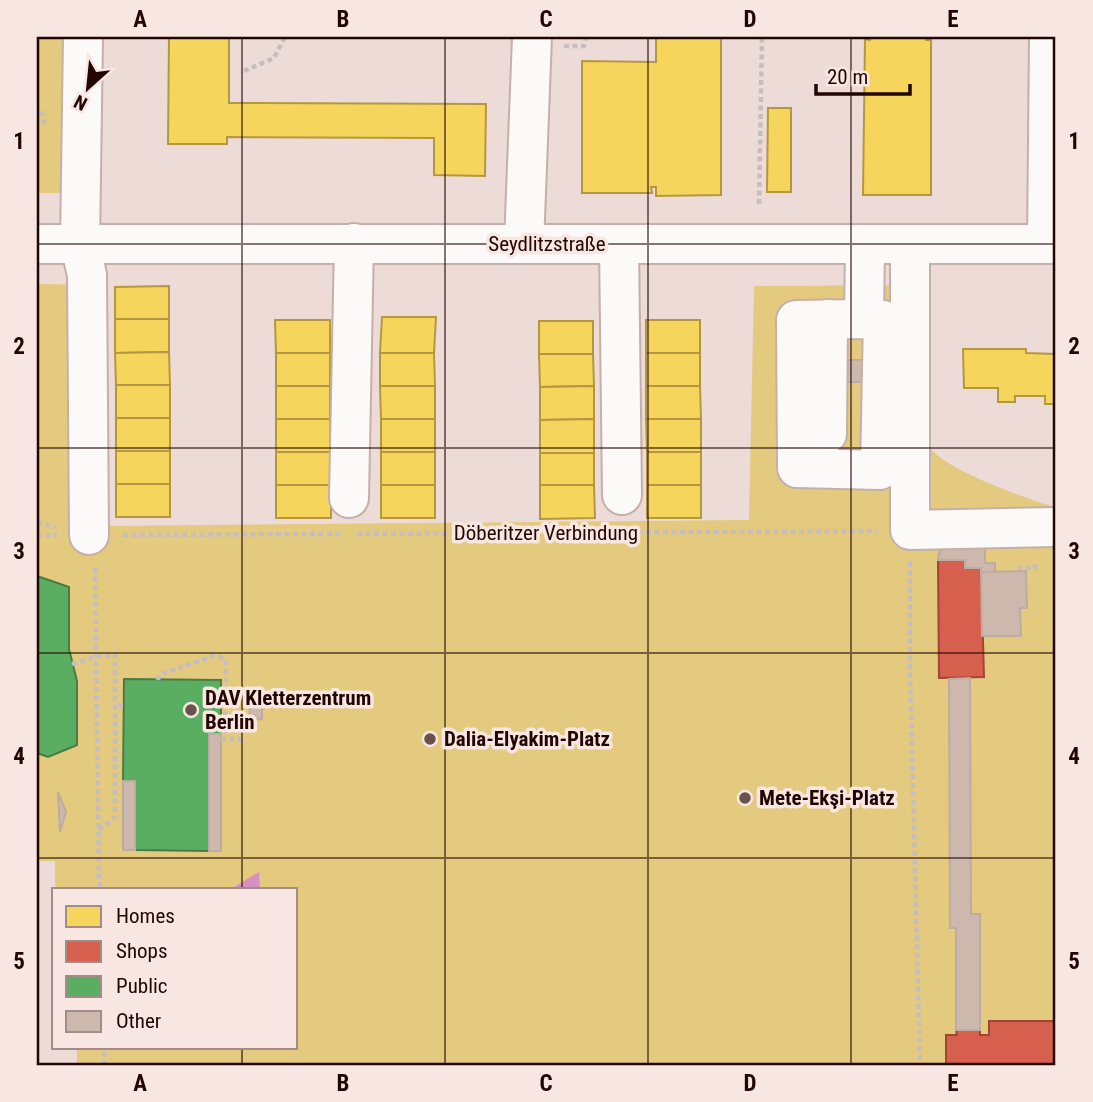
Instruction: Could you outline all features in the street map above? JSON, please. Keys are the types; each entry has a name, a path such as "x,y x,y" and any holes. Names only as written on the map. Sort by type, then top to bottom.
{"street":[{"path":"83,37 80,244 87,275 89,536"},
{"path":"524,244 532,37"},
{"path":"1049,37 1052,244"},
{"path":"349,498 354,243"},
{"name":"Seydlitzstraße","path":"37,244 1052,244"},
{"path":"618,244 622,495"},
{"path":"827,434 846,319 865,244"},
{"path":"910,244 910,530 1056,527"}],"path":[{"path":"244,71 274,58 285,37"},
{"path":"759,204 762,37"},
{"name":"Döberitzer Verbindung","path":"37,522 89,536 910,530"},
{"path":"910,530 910,670 920,1065"},
{"path":"89,536 96,574 101,888"},
{"path":"72,664 97,656 115,655 115,817 99,830"},
{"path":"158,680 159,675 213,656 226,660 223,736 246,739"},
{"path":"115,705 123,705"}],"shaded area":[{"path":"37,37 67,37 63,193 37,193"},
{"path":"37,284 102,285 104,526 749,520 754,286 922,285 925,435 931,448 955,467 1009,491 1056,507 1056,1065 77,1065 77,1050 298,1050 298,888 55,888 55,861 37,861"},
{"path":"259,872 260,888 232,888"}],"building: Homes":[{"path":"169,37 229,37 229,103 486,104 485,176 434,175 434,138 227,137 227,144 168,144"},
{"path":"656,37 721,37 721,195 656,196 656,187 651,187 652,193 582,193 582,61 656,62"},
{"path":"871,37 926,37 926,40 931,40 931,195 863,195 865,39 870,40"},
{"path":"768,108 791,108 791,192 767,192"},
{"path":"169,286 169,319 115,319 115,287"},
{"path":"382,317 436,317 434,353 380,353"},
{"path":"115,319 169,319 169,352 115,353"},
{"path":"275,320 330,320 330,353 276,353"},
{"path":"646,320 700,320 700,353 646,353"},
{"path":"539,321 593,321 593,354 539,354"},
{"path":"963,349 1026,349 1026,353 1056,354 1056,404 1045,404 1045,396 1015,396 1015,402 998,402 998,388 964,388"},
{"path":"169,352 170,385 116,385 115,353"},
{"path":"276,353 330,353 330,386 276,386"},
{"path":"380,353 434,353 435,386 380,386"},
{"path":"646,353 700,353 700,386 646,386"},
{"path":"539,354 593,354 594,386 540,387"},
{"path":"116,385 170,385 170,418 116,418"},
{"path":"276,386 330,386 330,419 276,419"},
{"path":"380,386 435,386 435,419 381,419"},
{"path":"594,386 594,419 540,420 540,387"},
{"path":"646,386 700,386 701,419 646,419"},
{"path":"116,418 170,418 170,451 116,451"},
{"path":"276,419 330,419 330,452 276,452"},
{"path":"381,419 435,419 435,452 381,452"},
{"path":"594,419 594,453 540,453 540,420"},
{"path":"646,419 701,419 701,452 647,452"},
{"path":"116,451 170,451 170,484 116,484"},
{"path":"276,452 330,452 331,485 276,485"},
{"path":"381,452 435,452 435,485 381,485"},
{"path":"647,452 701,452 701,485 647,485"},
{"path":"540,453 594,453 594,485 540,485"},
{"path":"116,484 170,484 170,517 116,517"},
{"path":"276,485 331,485 331,518 276,518"},
{"path":"381,485 435,485 435,518 381,518"},
{"path":"540,485 594,485 595,518 540,519"},
{"path":"647,485 701,485 701,518 647,518"}],"building: Shops":[{"path":"938,560 965,560 965,568 981,568 984,677 939,678"},
{"path":"989,1021 1056,1021 1056,1065 946,1065 946,1035 957,1035 956,1030 980,1030 980,1035 989,1035"}],"building: Public":[{"path":"37,576 69,587 69,649 77,681 77,745 48,757 37,753"},
{"path":"124,679 221,680 221,734 209,734 209,851 135,850 135,781 123,781"}],"building: Other":[{"path":"841,360 868,360 868,382 842,382"},
{"path":"940,547 985,548 985,563 995,563 995,572 981,572 981,568 965,568 965,560 938,560"},
{"path":"1026,571 1027,608 1020,608 1021,636 982,636 981,572"},
{"path":"970,678 971,914 980,914 980,1030 956,1030 956,928 950,928 949,679"},
{"path":"262,691 262,719 250,720 249,692"},
{"path":"209,734 221,734 221,851 209,851"},
{"path":"123,781 135,781 135,850 123,850"},
{"path":"58,792 66,812 60,832"}],"place":[{"name":"DAV Kletterzentrum Berlin","path":"191,710"},
{"name":"Dalia-Elyakim-Platz","path":"430,739"},
{"name":"Mete-Ekşi-Platz","path":"745,798"}]}
